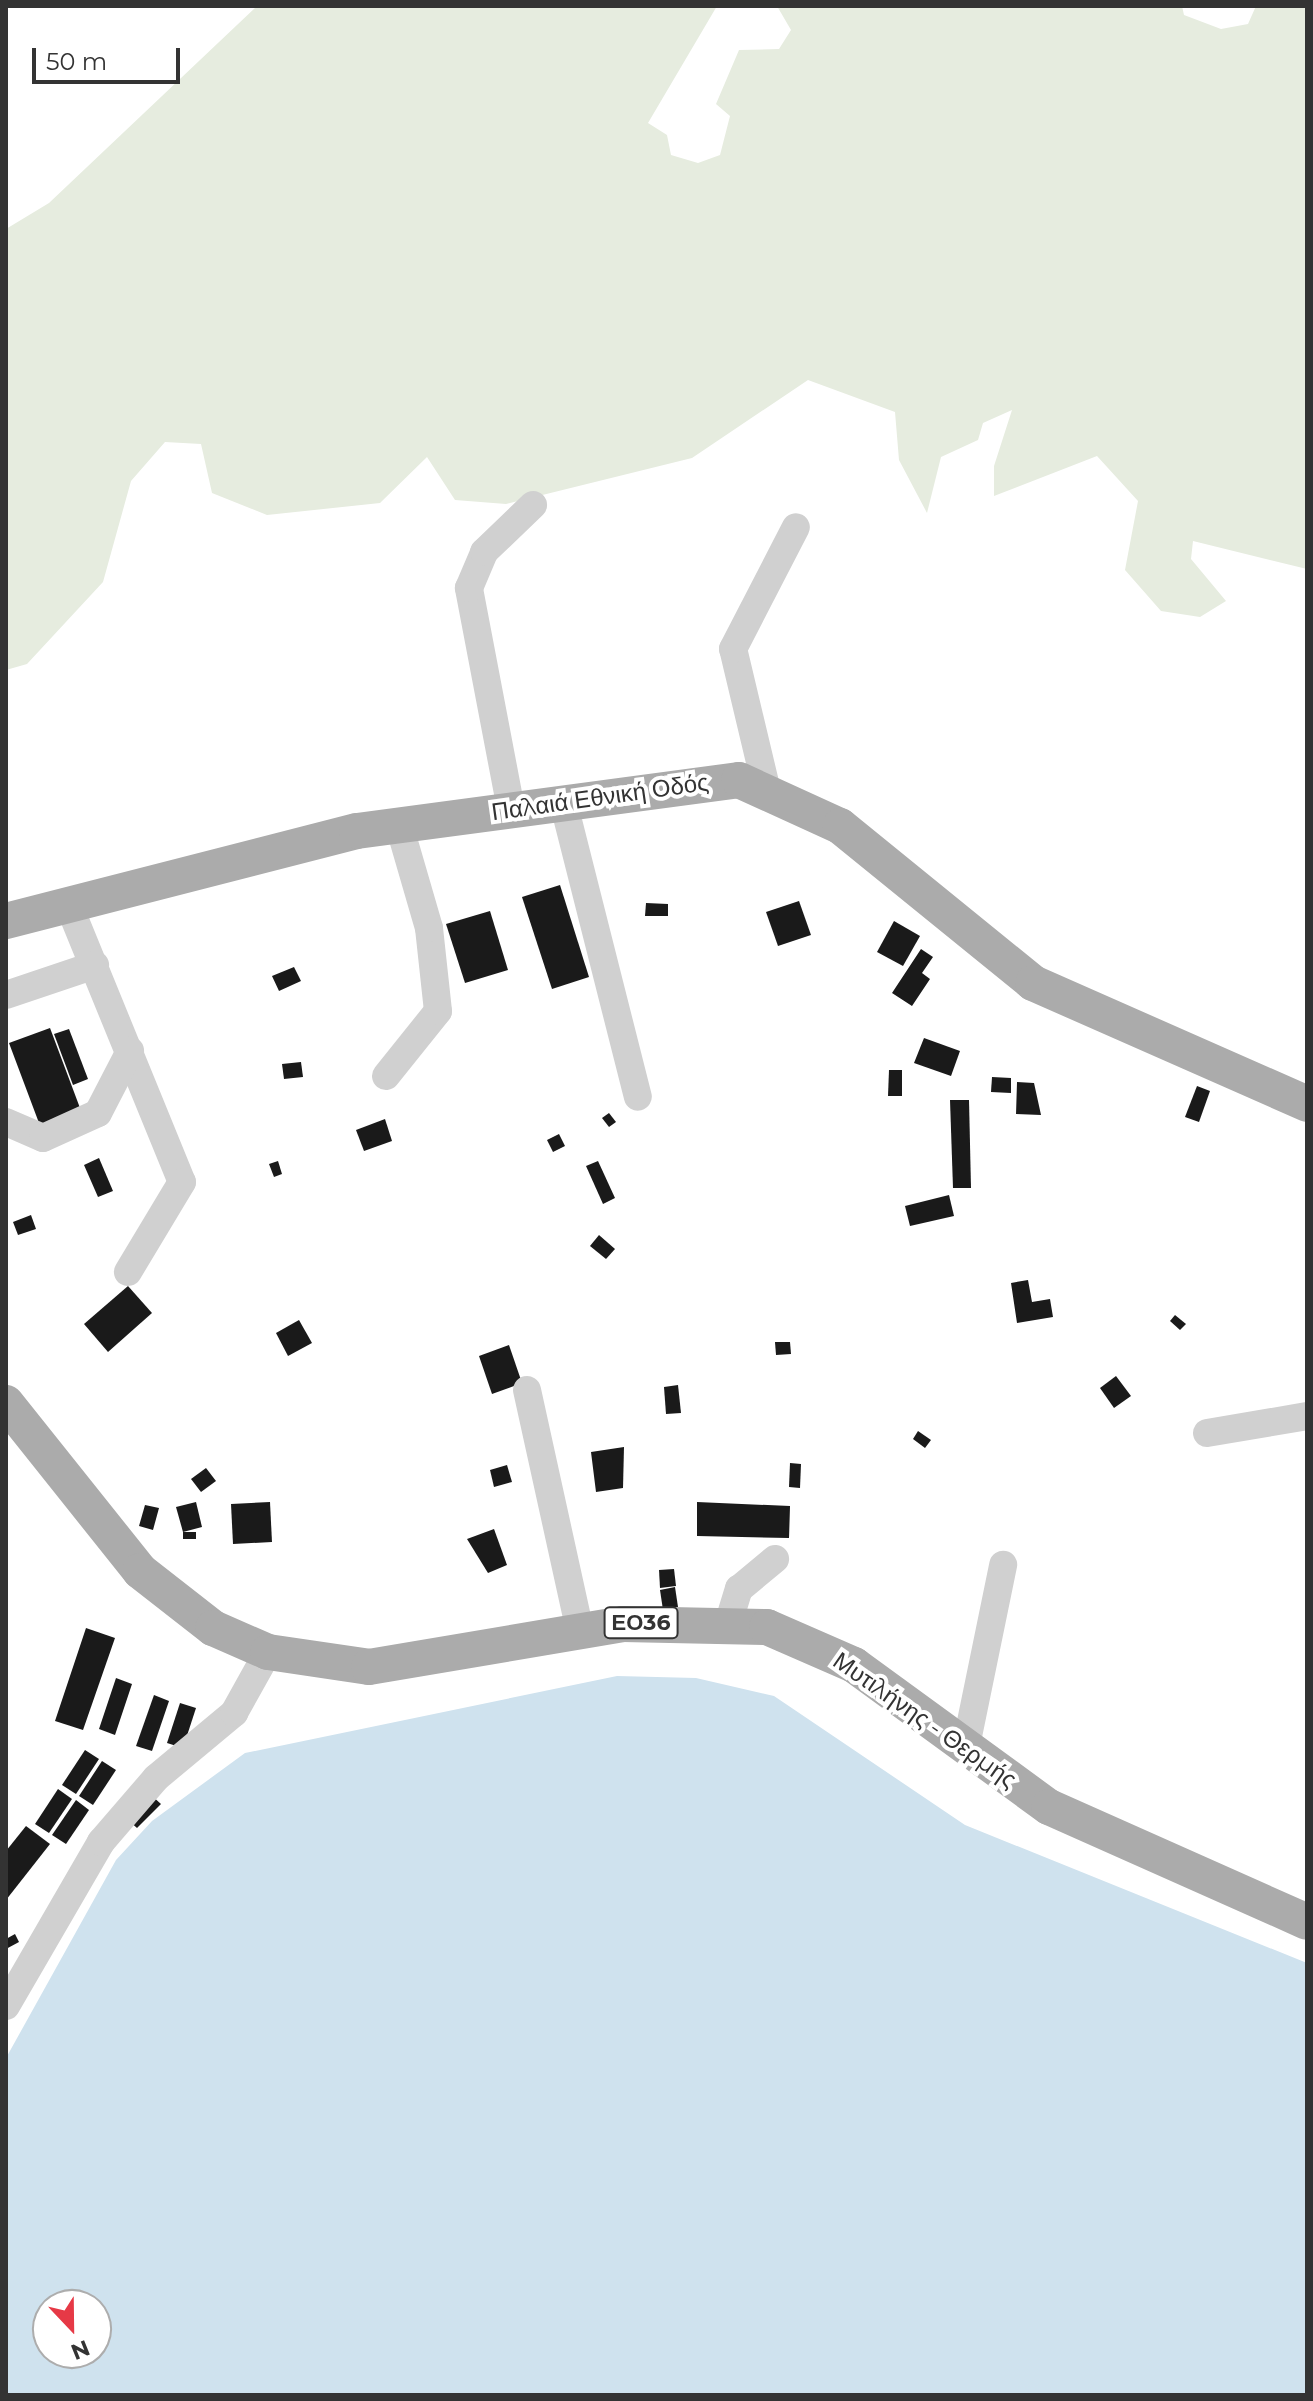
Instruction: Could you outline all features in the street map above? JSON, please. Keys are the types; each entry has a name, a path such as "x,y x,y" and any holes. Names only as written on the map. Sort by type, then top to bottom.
{"main road":[{"name":"Παλαιά Εθνική Οδός","path":"6,921 70,908 399,825 711,780 766,787 840,826 1033,983 1307,1104"},
{"name":"Μυτιλήνης - Θερμής","path":"6,1403 140,1571 213,1628 268,1652 369,1667 580,1631 729,1621 799,1637 854,1665 1049,1807 1307,1922"}],"street":[{"path":"511,809 469,588 484,552 533,505"},
{"path":"766,787 733,649 796,527"},
{"path":"563,801 638,1097"},
{"path":"386,1076 438,1011 429,928 399,825"},
{"path":"70,908 182,1182 128,1272"},
{"path":"6,995 95,965"},
{"path":"6,1122 43,1138 98,1113 130,1051"},
{"path":"527,1390 580,1631"},
{"path":"1207,1433 1307,1416"},
{"path":"729,1621 739,1589 775,1559"},
{"path":"966,1746 1003,1565"},
{"path":"6,2006 101,1842 156,1778 234,1713 268,1652"}],"shaded area":[{"path":"257,6 717,6 648,123 667,135 671,155 698,163 720,155 730,116 716,104 739,50 779,49 791,30 777,6 1182,6 1184,15 1221,29 1248,24 1256,6 1307,6 1307,569 1193,541 1191,559 1226,601 1200,617 1161,611 1125,570 1138,501 1097,456 994,496 994,466 1012,410 983,423 978,440 941,457 927,513 899,460 895,412 808,380 692,458 506,504 455,500 427,457 380,503 267,515 212,493 201,444 165,442 131,481 103,582 27,664 6,670 6,229 49,203"}],"water":[{"path":"617,1676 696,1678 774,1696 965,1825 1307,1963 1307,2395 6,2395 6,2058 116,1860 152,1821 245,1753"}],"building":[{"path":"560,885 589,977 552,989 522,897"},
{"path":"799,901 811,935 778,946 766,912"},
{"path":"646,903 668,904 668,916 645,916"},
{"path":"490,911 508,970 465,983 446,924"},
{"path":"894,921 920,936 903,966 877,952"},
{"path":"921,949 933,957 922,973 930,979 912,1006 892,993"},
{"path":"294,967 301,981 279,991 272,976"},
{"path":"50,1028 83,1116 42,1131 9,1043"},
{"path":"69,1029 88,1079 73,1085 54,1034"},
{"path":"924,1038 960,1051 951,1076 914,1063"},
{"path":"301,1062 303,1077 284,1079 282,1064"},
{"path":"889,1070 902,1070 902,1096 888,1096"},
{"path":"992,1077 1011,1078 1011,1093 991,1092"},
{"path":"1017,1082 1034,1083 1041,1115 1016,1114"},
{"path":"1197,1086 1210,1091 1199,1122 1185,1117"},
{"path":"950,1100 969,1100 971,1188 953,1188"},
{"path":"609,1113 616,1122 609,1127 602,1118"},
{"path":"385,1119 392,1141 364,1151 356,1130"},
{"path":"559,1134 565,1146 553,1152 547,1140"},
{"path":"99,1158 113,1191 98,1197 84,1165"},
{"path":"278,1161 282,1174 274,1177 269,1164"},
{"path":"598,1161 615,1198 603,1204 586,1166"},
{"path":"949,1195 954,1216 910,1226 905,1206"},
{"path":"31,1215 36,1229 18,1235 13,1222"},
{"path":"599,1235 615,1249 606,1259 590,1246"},
{"path":"1028,1280 1032,1302 1050,1299 1053,1317 1017,1323 1011,1283"},
{"path":"128,1286 152,1313 108,1352 84,1324"},
{"path":"1175,1315 1186,1324 1180,1330 1170,1321"},
{"path":"299,1320 312,1343 288,1356 276,1333"},
{"path":"775,1342 790,1342 791,1354 776,1355"},
{"path":"509,1345 522,1383 492,1394 479,1356"},
{"path":"1116,1376 1131,1396 1114,1408 1100,1388"},
{"path":"678,1385 681,1413 666,1414 664,1387"},
{"path":"918,1431 931,1440 925,1448 913,1439"},
{"path":"624,1447 623,1488 596,1492 591,1452"},
{"path":"790,1463 801,1464 800,1488 789,1487"},
{"path":"507,1465 512,1482 494,1487 490,1470"},
{"path":"206,1468 216,1481 201,1492 191,1479"},
{"path":"196,1502 202,1527 183,1532 176,1507"},
{"path":"270,1502 272,1542 233,1544 231,1504"},
{"path":"697,1502 790,1506 789,1538 697,1536"},
{"path":"145,1505 159,1508 153,1530 139,1526"},
{"path":"494,1529 507,1565 488,1573 467,1539"},
{"path":"183,1532 196,1532 196,1539 183,1539"},
{"path":"674,1569 676,1586 660,1588 659,1570"},
{"path":"675,1587 678,1607 663,1610 660,1590"},
{"path":"86,1628 115,1638 83,1730 55,1721"},
{"path":"116,1678 132,1684 115,1735 99,1729"},
{"path":"154,1695 169,1701 152,1751 136,1746"},
{"path":"180,1703 196,1708 183,1748 167,1743"},
{"path":"85,1750 99,1759 76,1794 62,1785"},
{"path":"102,1761 116,1770 93,1805 79,1796"},
{"path":"58,1789 72,1799 49,1833 35,1824"},
{"path":"151,1795 161,1804 137,1828 127,1819"},
{"path":"76,1800 89,1810 66,1844 52,1835"},
{"path":"26,1826 50,1844 6,1900 6,1851"},
{"path":"15,1934 19,1942 6,1949 6,1939"}]}
